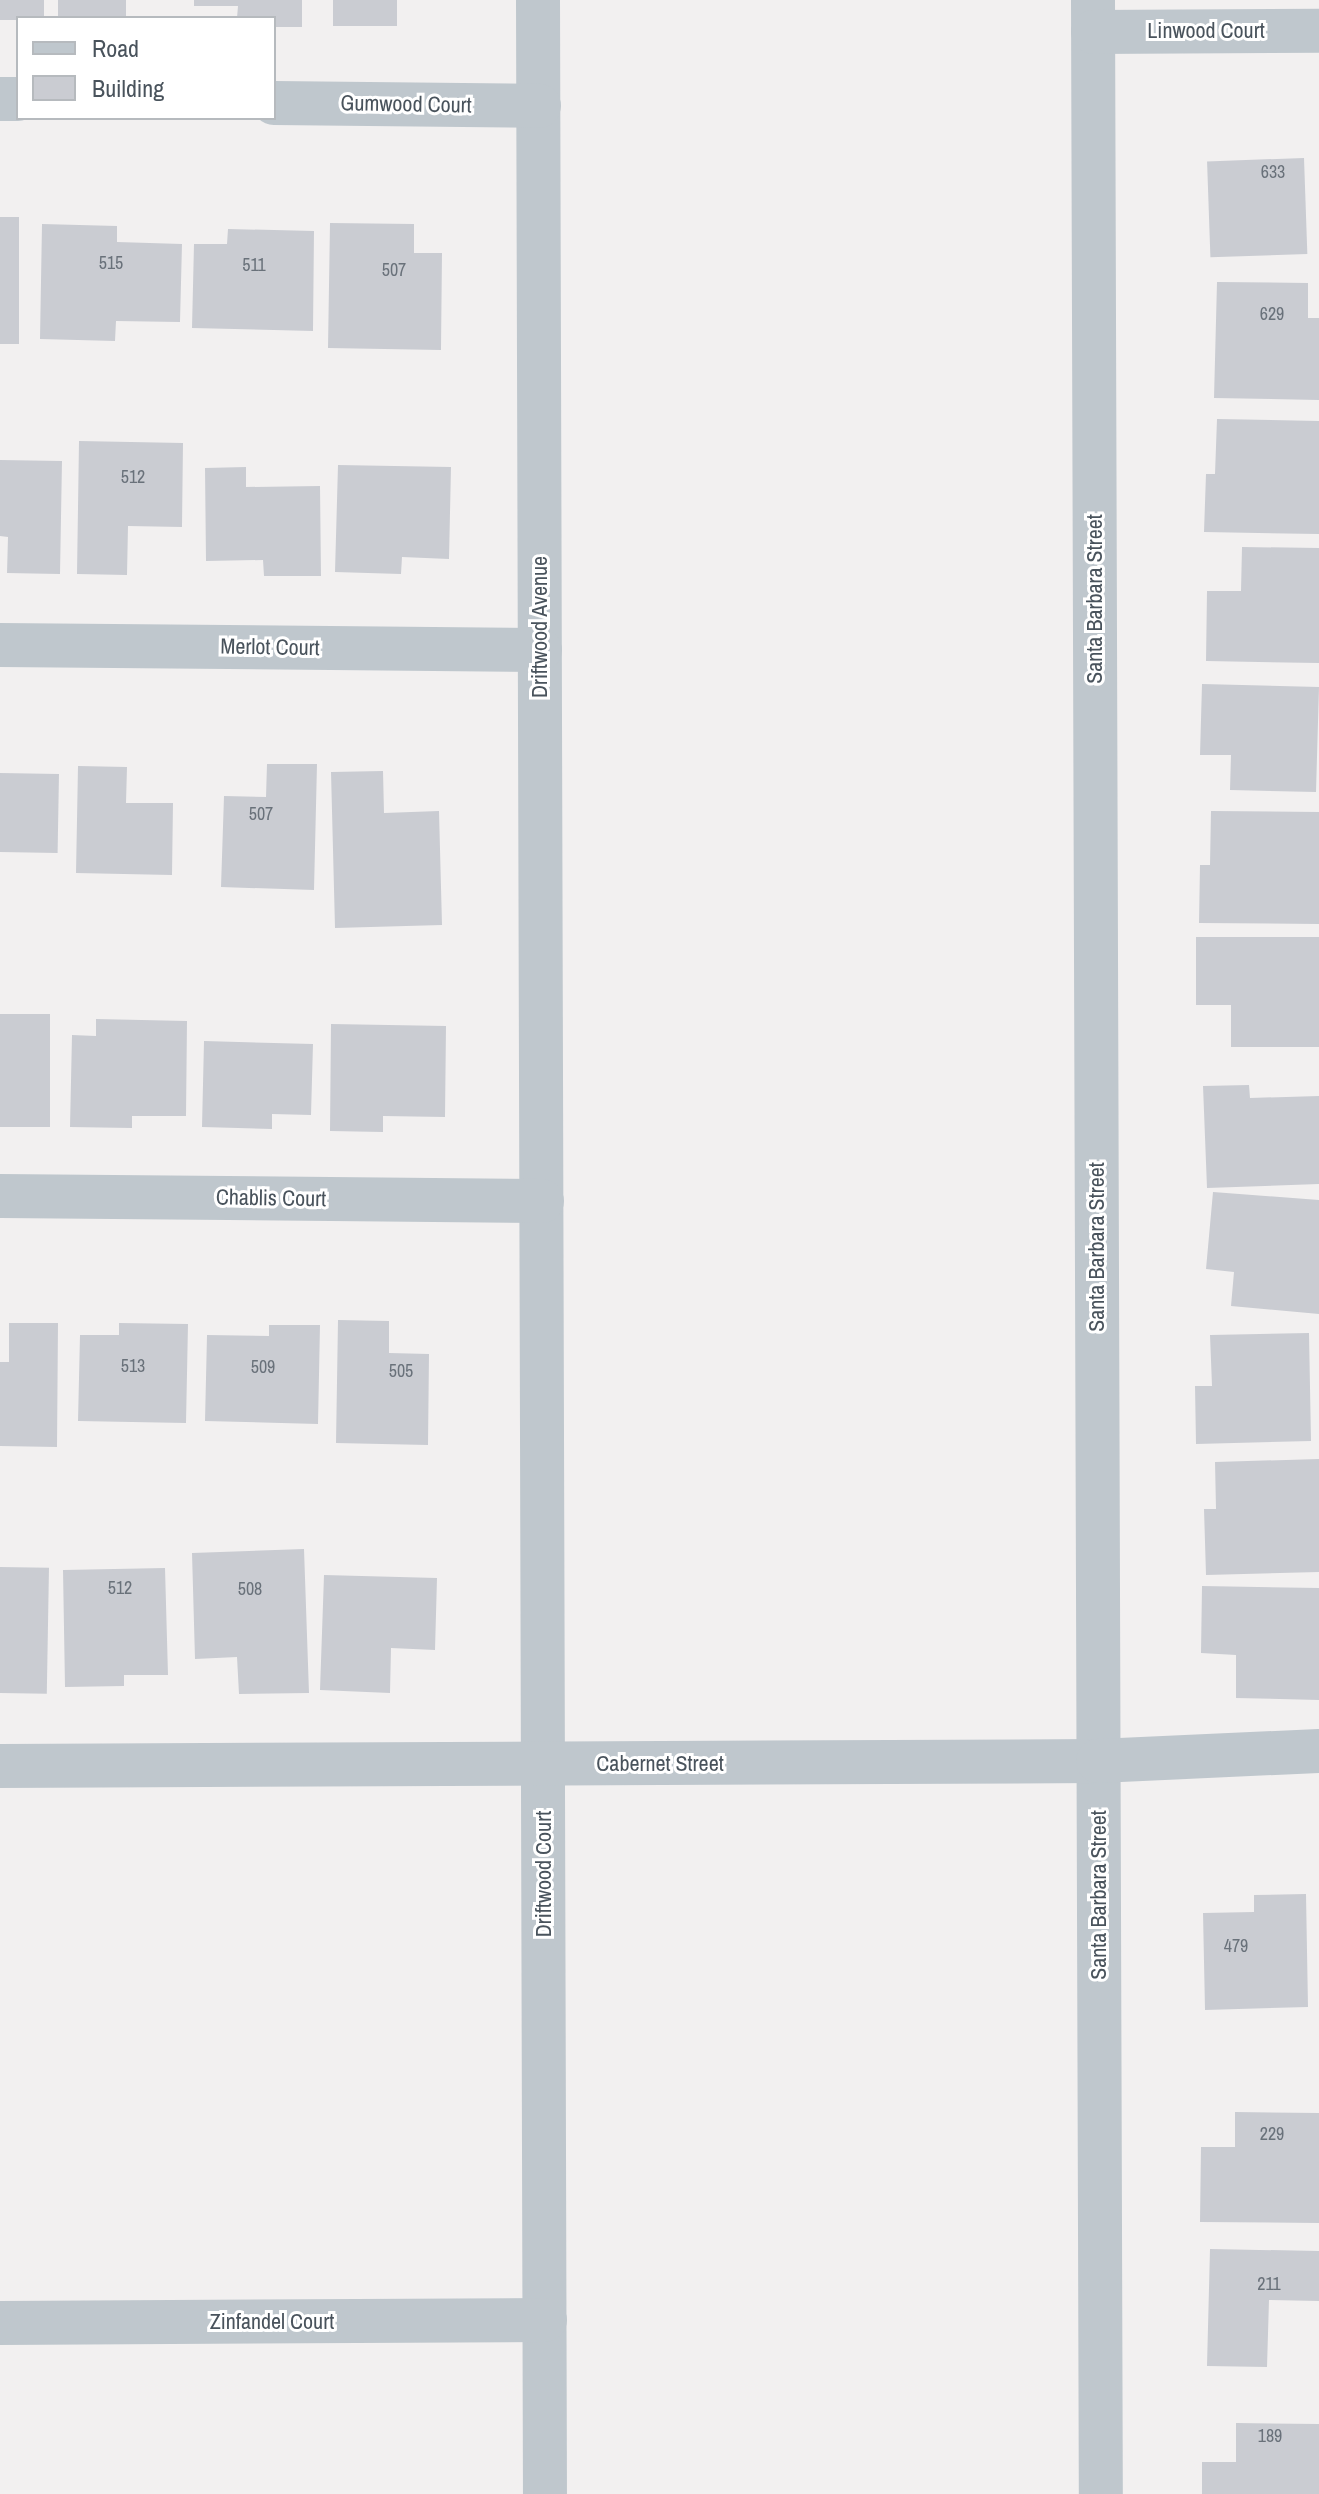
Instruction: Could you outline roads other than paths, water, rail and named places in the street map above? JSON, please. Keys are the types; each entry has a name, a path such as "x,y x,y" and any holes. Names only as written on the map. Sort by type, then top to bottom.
{"street":[{"name":"Driftwood Avenue","path":"538,0 542,1253"},
{"name":"Linwood Court","path":"1093,16 1319,31"},
{"name":"Santa Barbara Street","path":"1093,16 1101,2494"},
{"name":"Gumwood Court","path":"276,103 539,106"},
{"name":"Merlot Court","path":"0,645 540,650"},
{"name":"Chablis Court","path":"0,1196 542,1201"},
{"name":"Driftwood Court","path":"542,1253 545,2494"},
{"name":"Cabernet Street","path":"0,1766 1098,1761 1319,1751"},
{"name":"Zinfandel Court","path":"0,2323 545,2320"}]}
